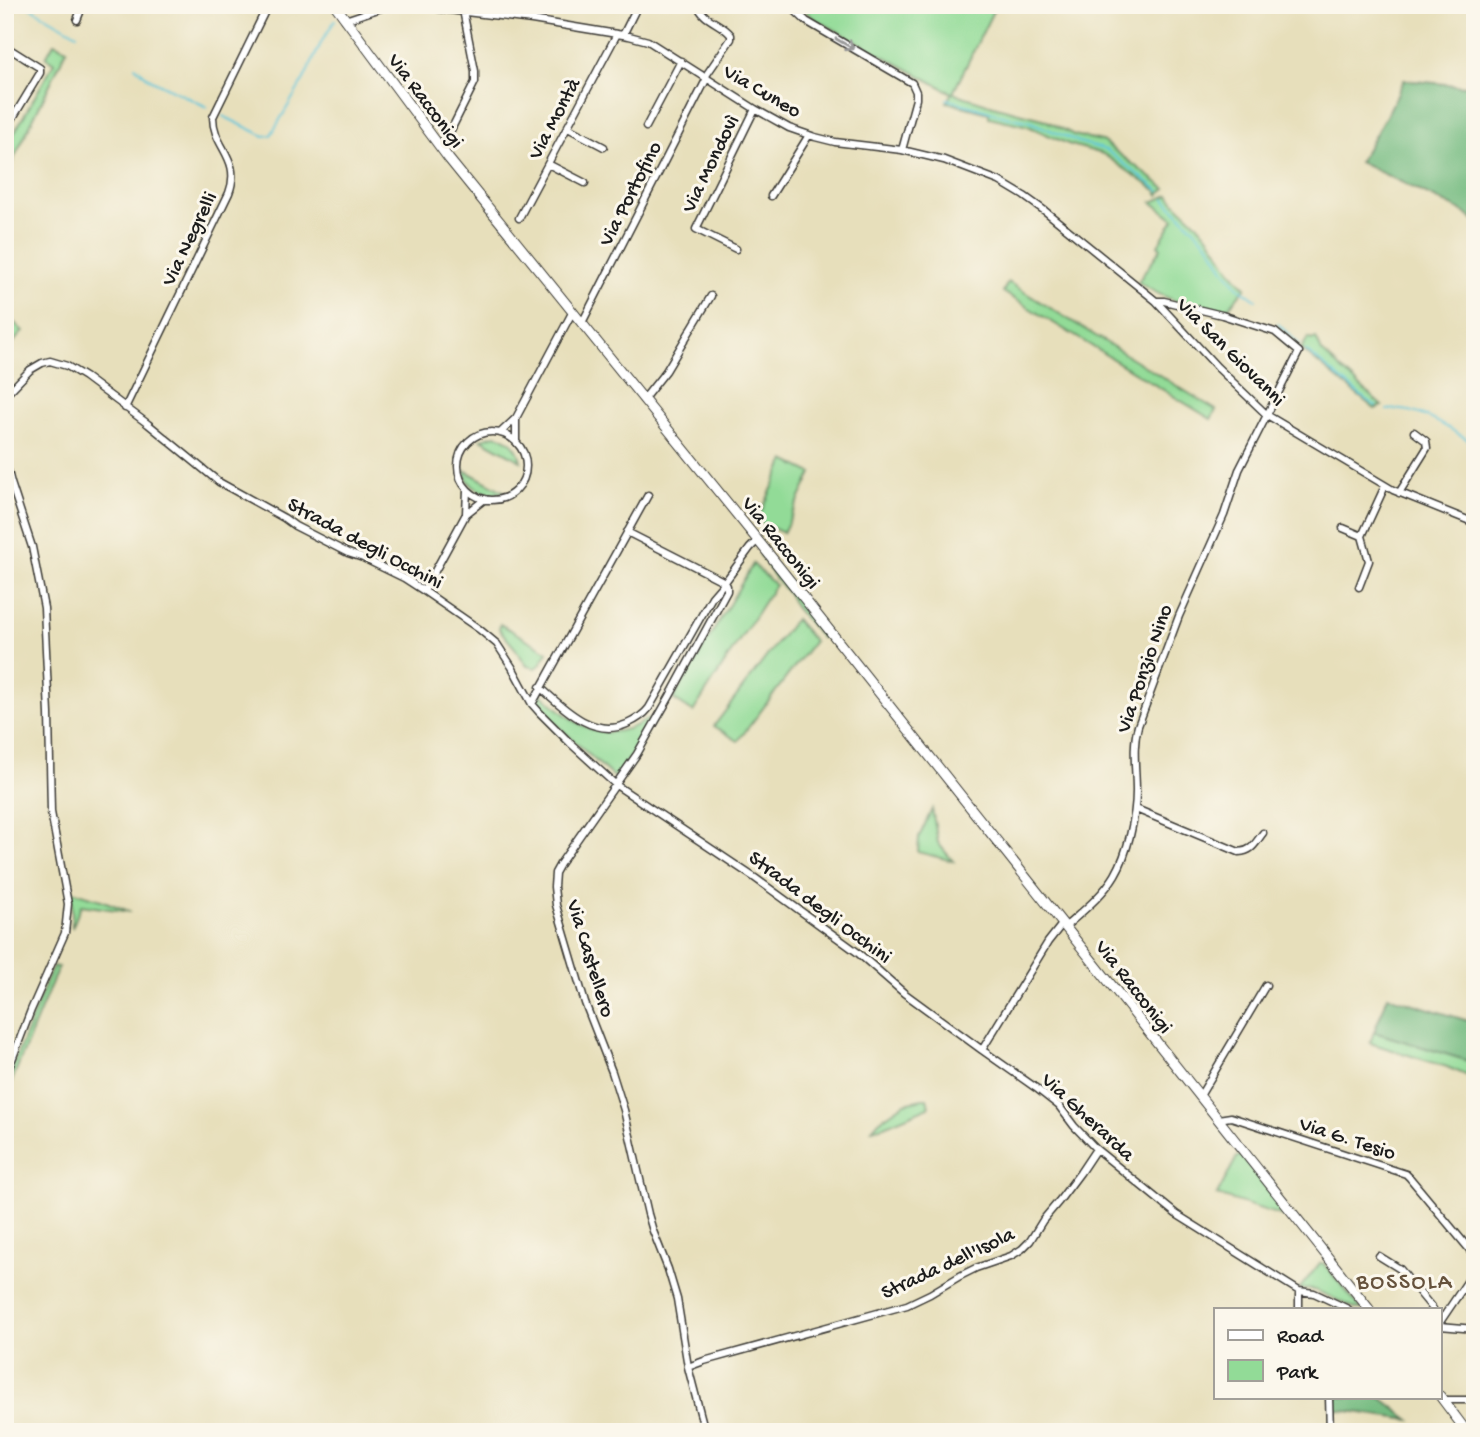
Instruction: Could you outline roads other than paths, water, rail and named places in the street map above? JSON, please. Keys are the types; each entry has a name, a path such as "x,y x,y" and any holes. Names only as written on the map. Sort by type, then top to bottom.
{"main road":[{"name":"Via Racconigi","path":"334,7 442,148 758,540 1368,1308"},
{"path":"1441,1398 1467,1431"}],"street":[{"path":"77,20 83,5"},
{"name":"Via Negrelli","path":"125,408 229,193 233,169 215,131 213,117 268,5"},
{"path":"345,20 397,5"},
{"name":"Via Cuneo","path":"407,5 463,8 649,41 789,128 835,142 902,150 944,160 999,181 1024,196 1086,245"},
{"path":"531,5 532,20"},
{"name":"Via Montà","path":"519,218 638,5"},
{"name":"Via Portofino","path":"582,323 706,78 731,38 726,29 700,12 698,5"},
{"path":"789,5 806,20 912,83 916,99 902,150"},
{"path":"442,148 475,82 463,8"},
{"path":"5,46 40,68 40,73 5,131"},
{"path":"646,127 681,61"},
{"name":"Via Mondovì","path":"736,250 696,229 755,109"},
{"path":"568,128 604,147"},
{"path":"771,196 809,135"},
{"path":"548,163 585,183"},
{"name":"Via San Giovanni","path":"1086,245 1156,301 1217,368 1267,415 1385,486 1475,523"},
{"path":"643,400 666,371 711,296"},
{"name":"Via Ponzio Nino","path":"1064,924 1101,893 1115,876 1125,854 1136,808 1134,743 1138,726 1179,616 1224,516 1239,470 1299,352 1275,332 1156,301"},
{"path":"500,433 516,418 573,311"},
{"name":"Strada degli Occhini","path":"5,396 30,370 42,363 50,361 67,366 148,424 219,482 295,526 424,591 496,644 533,704 616,785 755,878 857,952 904,993 982,1050"},
{"path":"516,418 516,442"},
{"path":"490,432 500,433 516,442 526,461 526,471 516,491 496,500 472,494 459,472 461,453 466,445 481,434 490,432"},
{"path":"1399,493 1427,448 1426,441 1414,432"},
{"path":"5,459 32,547 44,608 51,812 68,904 65,933 5,1078"},
{"path":"1359,587 1369,561 1362,536 1385,486"},
{"path":"466,514 467,489"},
{"path":"533,704 648,495"},
{"path":"424,591 466,514 485,499"},
{"path":"1343,528 1362,536"},
{"path":"540,687 568,712 591,725 610,729 635,720 649,708 712,597 725,582 627,532"},
{"name":"Via Castellero","path":"705,1432 688,1367 674,1289 650,1222 624,1110 585,1003 556,905 554,887 555,873 560,864 637,754 664,708 727,591 725,582 758,540"},
{"path":"1136,808 1238,852 1247,851 1263,833"},
{"path":"982,1050 1048,942 1064,924"},
{"path":"1200,1096 1266,985"},
{"name":"Via Gherarda","path":"982,1050 1059,1106 1096,1149 1176,1214 1299,1291 1314,1293 1346,1308"},
{"name":"Via G. Tesio","path":"1218,1119 1231,1118 1406,1174 1475,1256"},
{"name":"Strada dell'Isola","path":"688,1367 907,1305 976,1268 1011,1256 1030,1241 1096,1149"},
{"path":"1378,1256 1400,1269 1432,1308"},
{"path":"1442,1319 1475,1270"},
{"path":"1299,1291 1299,1308"},
{"path":"1442,1322 1475,1329"},
{"path":"1329,1398 1330,1432"},
{"path":"1441,1398 1475,1400"}],"waterway":[{"path":"26,5 77,34"},
{"path":"223,116 264,136 271,135 335,20"},
{"path":"135,66 150,79 207,107"},
{"path":"947,99 1028,121 1106,150 1160,191"},
{"path":"1165,199 1211,247 1239,288 1256,300"},
{"path":"1278,324 1299,344"},
{"path":"1306,351 1376,406"},
{"path":"1387,410 1410,411 1422,415 1475,444"}],"district":[{"name":"BOSSOLA","path":"1405,1280"}]}
